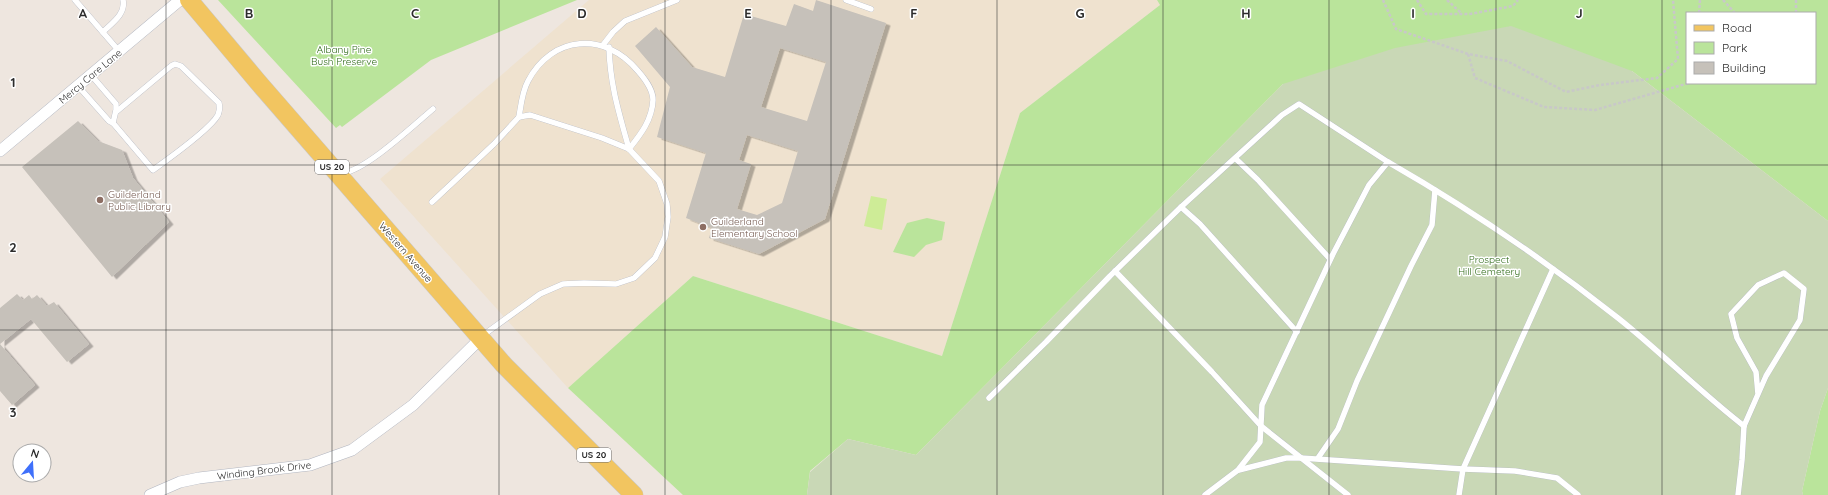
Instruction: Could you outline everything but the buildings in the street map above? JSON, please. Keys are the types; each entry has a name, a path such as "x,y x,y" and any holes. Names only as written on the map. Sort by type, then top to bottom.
{"main road":[{"name":"Western Avenue","path":"189,0 480,338 634,495"}],"street":[{"name":"Mercy Care Lane","path":"0,151 180,0"},
{"name":"Winding Brook Drive","path":"150,495 180,482 199,478 310,465 352,450 413,405 480,338"}],"lane":[{"path":"75,0 119,51"},
{"path":"102,32 121,14 124,7 123,0"},
{"path":"629,149 614,94 606,46 613,32 625,21 677,0"},
{"path":"846,0 872,9"},
{"path":"432,202 494,144 519,117 522,96 527,81 538,65 554,50 572,45 593,43 606,46 624,56 647,81 653,99 648,122 629,149"},
{"path":"78,86 109,120 113,122 153,170 178,151 215,119 220,109 219,103 181,66 175,64 116,112"},
{"path":"91,75 116,104 116,112 113,122"},
{"path":"989,398 1181,207 1236,159 1282,115 1299,104 1388,162 1473,214 1553,269 1618,318 1744,426"},
{"path":"338,173 346,173 356,170 433,110"},
{"path":"480,338 540,294 563,284 616,284 634,278 655,258 665,237 668,218 667,204 659,180 629,149 602,138 530,115 519,117"},
{"path":"1236,159 1258,180 1330,259"},
{"path":"1205,495 1238,470 1260,442 1262,405 1330,259 1368,184 1388,162"},
{"path":"1318,458 1338,429 1357,381 1432,225 1435,190"},
{"path":"1181,207 1200,224 1297,332"},
{"path":"1459,495 1463,469 1553,269"},
{"path":"1115,271 1212,372 1261,426 1348,495"},
{"path":"1738,495 1744,426 1766,376 1800,320 1804,289 1784,273 1758,285 1731,314 1737,338 1756,372 1758,394"},
{"path":"1238,470 1286,458 1318,458 1463,469 1515,471 1557,478 1578,495"}],"path":[{"path":"1383,0 1396,29 1468,54 1507,60 1566,92 1657,78 1678,59 1673,0"},
{"path":"1417,0 1426,14 1470,14 1513,6 1518,0"},
{"path":"1447,0 1461,14"},
{"path":"1698,12 1700,0"},
{"path":"1723,0 1734,12"},
{"path":"1796,0 1796,12"},
{"path":"1468,54 1475,78 1544,107 1595,110 1686,84"}],"shaded area":[{"name":"Guilderland Elementary School","path":"589,0 1157,0 1160,5 1020,113 942,356 693,276 568,388 380,179"}],"green space":[{"name":"Albany Pine Bush Preserve","path":"218,0 577,0 431,60 342,127 340,125 336,128"},
{"path":"1157,0 1828,0 1828,221 1632,71 1283,84 916,455 848,439 810,471 807,495 683,495 568,388 693,276 942,356 1020,113 1160,5"},
{"name":"Prospect Hill Cemetery","path":"1511,26 1632,71 1828,221 1828,388 1820,411 1802,491 1803,495 807,495 810,472 848,439 916,455 1283,84 1395,48"},
{"path":"871,196 887,199 882,230 864,226"},
{"path":"927,218 945,222 942,240 926,245 914,257 893,252 907,223"},
{"path":"1828,388 1828,495 1803,495 1802,491 1820,411"}],"place":[{"name":"Guilderland Public Library","path":"100,200"},
{"name":"Guilderland Elementary School","path":"703,227"}]}
